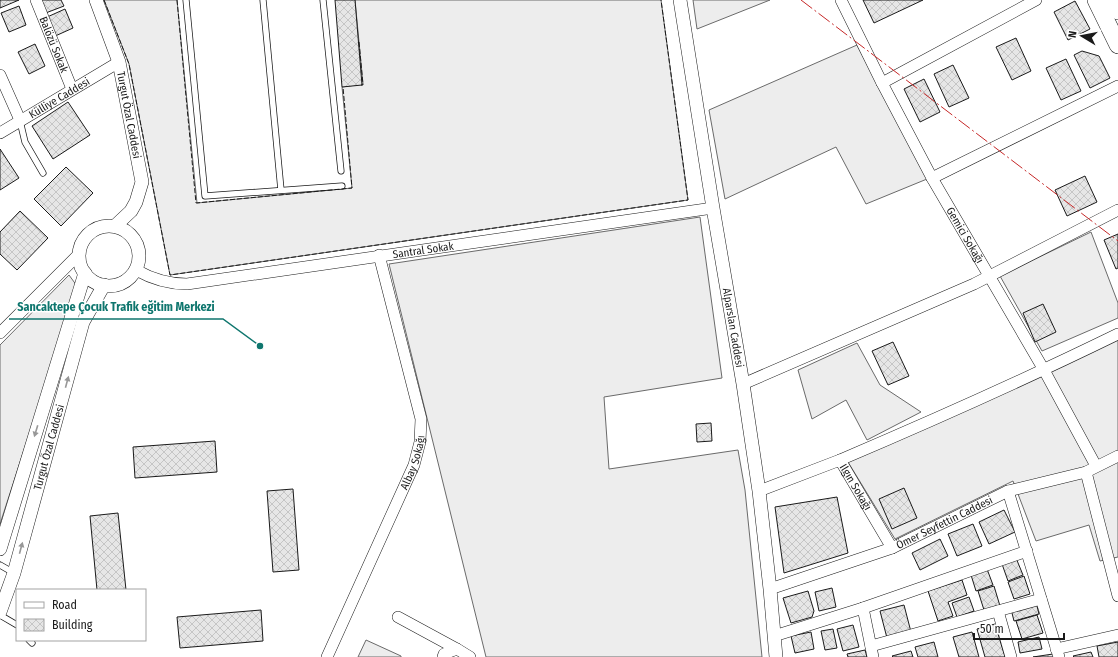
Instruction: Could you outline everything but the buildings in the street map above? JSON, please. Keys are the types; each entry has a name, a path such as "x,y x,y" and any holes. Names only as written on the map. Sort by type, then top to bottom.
{"main road":[{"path":"1096,0 1118,45"},
{"path":"1113,0 1118,11"}],"street":[{"name":"Balözü Sokak","path":"36,0 72,89"},
{"name":"Turgut Özal Caddesi","path":"96,0 119,62 142,182 136,202 131,211 116,226"},
{"name":"Alparslan Caddesi","path":"680,0 743,384 759,491 776,657"},
{"name":"Gemici Sokağı","path":"841,0 882,83 932,178 990,275 1096,466"},
{"path":"882,83 1036,0"},
{"name":"Külliye Caddesi","path":"0,132 119,62"},
{"path":"0,76 20,120"},
{"path":"932,178 1118,86"},
{"name":"Santral Sokak","path":"136,270 161,281 174,284 187,284 379,255 713,208"},
{"path":"743,384 967,287 1118,210"},
{"path":"105,225 116,226 125,229 133,236 138,245 140,254 136,270 128,280 110,286 91,280 84,273 80,264 79,254 81,244 87,235 95,228 105,225"},
{"path":"0,332 79,254"},
{"name":"Albay Sokağı","path":"327,657 414,465 420,442 421,419 379,255"},
{"name":"Turgut Özal Caddesi","path":"0,549 84,273"},
{"name":"Turgut Özal Caddesi","path":"0,612 14,573 83,322 104,285"},
{"path":"840,460 962,408 1118,334"},
{"name":"Ömer Seyfettin Caddesi","path":"770,590 892,548 1008,491 1086,472 1118,456"},
{"name":"Ilgın Sokağı","path":"759,491 840,460 892,548"},
{"path":"1086,472 1118,596"},
{"path":"1008,491 1058,653 1118,635"},
{"path":"774,636 863,608 1027,551"},
{"path":"863,608 872,652 998,611 1041,599"},
{"path":"998,611 1011,657"},
{"path":"398,617 470,657"},
{"path":"443,657 444,654 457,649"}],"lane":[{"path":"186,0 205,196 342,186"},
{"path":"263,0 281,190"},
{"path":"323,0 341,171"},
{"path":"20,120 25,142 43,173"},
{"path":"0,565 14,573"},
{"path":"0,615 16,623"}],"shaded area":[{"path":"104,0 177,0 197,203 352,188 342,87 363,84 355,0 661,0 688,200 170,275 129,64"},
{"path":"693,0 770,0 697,29"},
{"path":"857,45 927,179 866,204 836,147 725,199 709,110"},
{"path":"700,217 722,378 604,397 609,469 738,450 745,490 762,657 486,657 389,264"},
{"path":"1091,232 1118,303 1118,318 1042,351 1000,276"},
{"path":"69,275 77,286 0,524 0,345"},
{"path":"1118,336 1118,557 1100,561 1089,525 1036,541 1013,481 895,539 848,462"},
{"path":"857,343 880,385 921,412 867,440 846,400 812,419 798,370"},
{"path":"366,640 401,656 401,657 358,657"}],"fence":[{"path":"104,0 129,64 170,275 688,200 661,0"},
{"path":"177,0 196,203 352,188 343,87"},
{"path":"359,42 363,85 361,85"}],"power":[{"path":"801,0 1118,241"}],"place":[{"name":"Sancaktepe Çocuk Trafik eğitim Merkezi","path":"260,346"}]}
